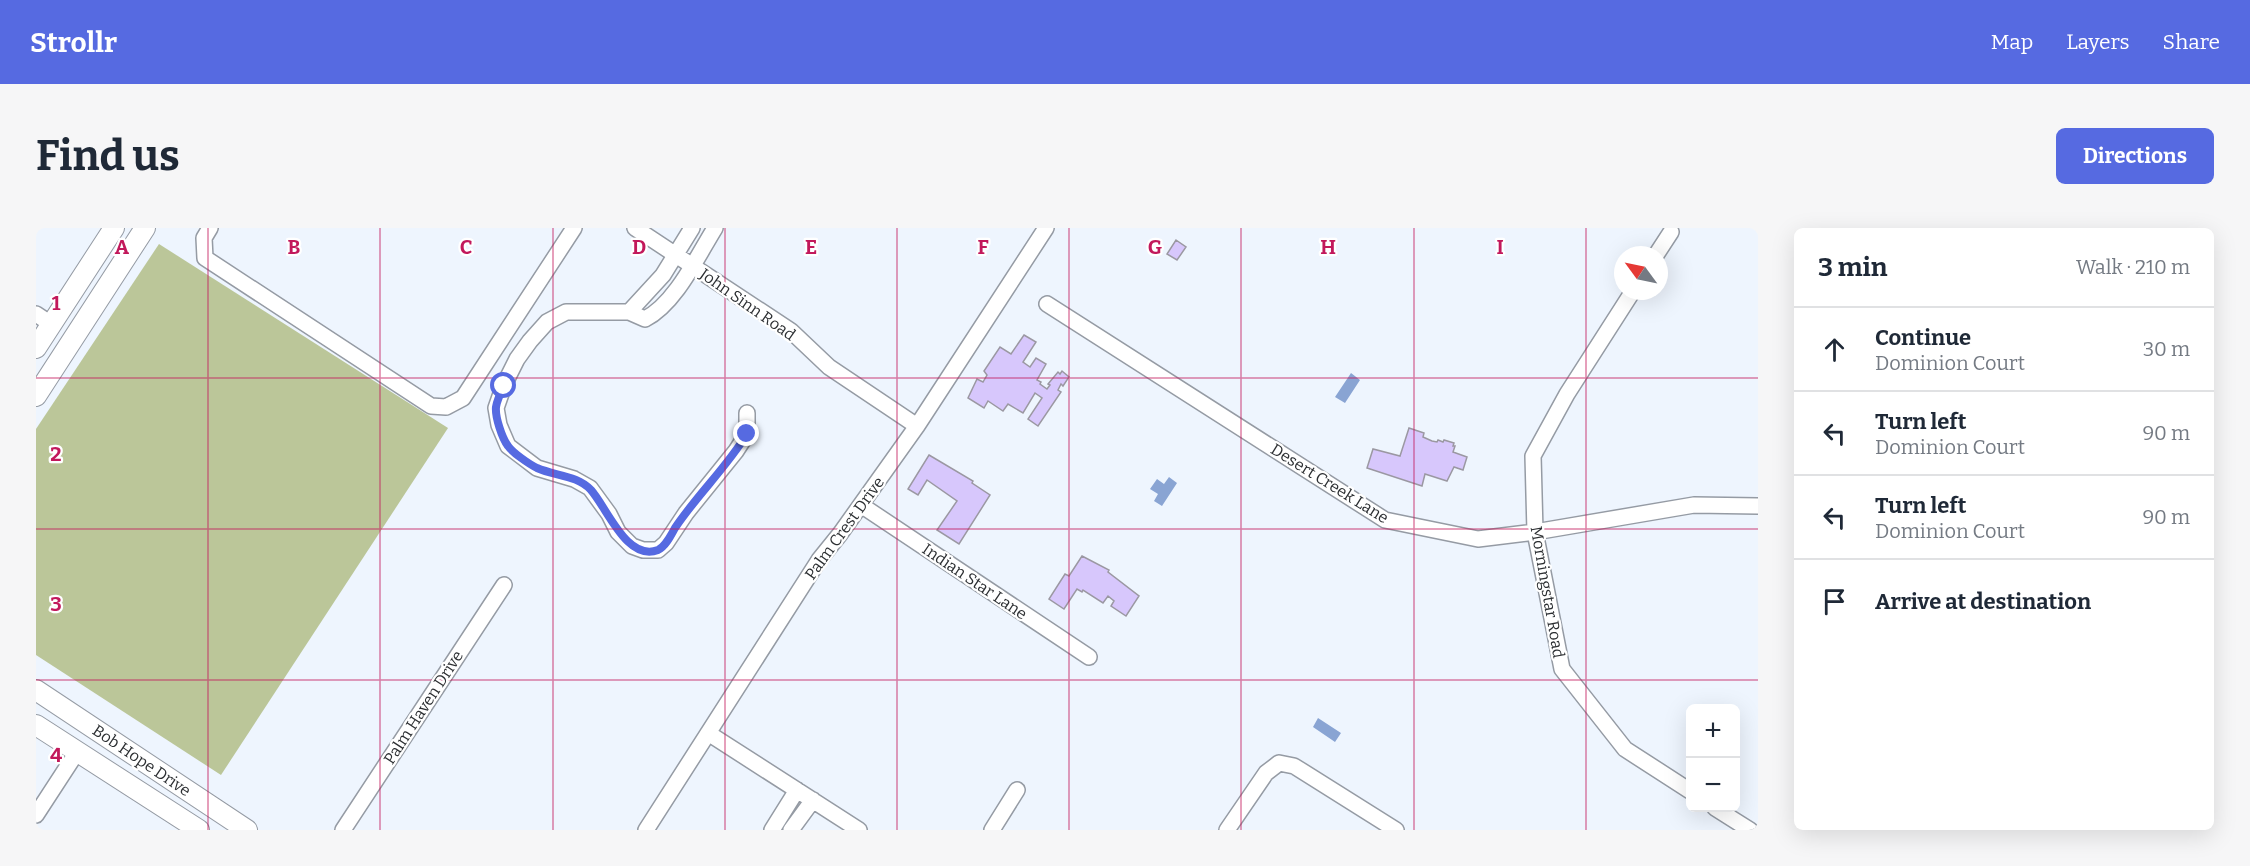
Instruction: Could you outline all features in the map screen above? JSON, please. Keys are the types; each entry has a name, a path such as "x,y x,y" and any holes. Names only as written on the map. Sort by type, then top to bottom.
{"main road":[{"path":"36,348 44,319 101,248 114,228"},
{"path":"36,396 145,228"},
{"path":"74,338 69,333 68,326 101,248"},
{"name":"Bob Hope Drive","path":"36,690 247,830"},
{"name":"Bob Hope Drive","path":"36,725 200,830"}],"street":[{"path":"210,228 204,238 205,258 431,405 446,408 463,398 573,228"},
{"name":"John Sinn Road","path":"635,228 790,331 828,367 917,426"},
{"path":"629,312 663,275 692,228"},
{"path":"716,228 667,303 655,314 645,319 629,312 566,312 547,322 530,340 504,386 496,408 499,425 508,446 537,468 574,479 590,489 609,514 618,532 632,546 643,550 658,550 666,543 686,513 736,452 747,434 747,413"},
{"name":"Palm Crest Drive","path":"646,830 819,560 917,426 1042,230"},
{"path":"1662,246 1671,231"},
{"path":"651,288 667,303"},
{"name":"Morningstar Road","path":"1627,300 1567,394 1533,456 1535,532 1562,669 1625,749 1686,789"},
{"name":"Desert Creek Lane","path":"1047,304 1385,520 1478,540 1694,505 1758,506"},
{"name":"Indian Star Lane","path":"861,505 1089,657"},
{"name":"Palm Haven Drive","path":"343,830 504,585"},
{"path":"708,733 859,830"},
{"path":"39,804 77,752"},
{"path":"1227,830 1266,773 1279,763 1294,766 1396,830"},
{"path":"775,829 796,790"},
{"path":"992,830 1017,790"},
{"path":"791,830 813,800"},
{"path":"1723,812 1750,830"}],"green space":[{"path":"159,244 448,428 221,775 36,655 36,429"}],"water":[{"path":"1351,373 1360,380 1345,403 1335,397"},
{"path":"1169,477 1177,483 1162,506 1154,501 1158,494 1150,489 1157,479 1164,484"},
{"path":"1318,718 1341,733 1335,742 1313,727"}],"building":[{"path":"1176,240 1186,247 1177,260 1167,254"},
{"path":"1024,335 1036,342 1023,362 1030,367 1036,358 1046,364 1037,380 1041,382 1040,384 1047,389 1050,385 1048,384 1058,372 1060,374 1062,371 1069,377 1063,386 1061,384 1058,390 1061,392 1038,426 1028,419 1042,398 1035,393 1023,413 1008,404 1003,411 988,401 984,408 968,398 977,379 983,382 987,375 984,371 1000,347 1011,354"},
{"path":"1409,428 1424,433 1423,437 1432,441 1443,442 1444,440 1454,443 1453,452 1467,457 1463,470 1454,467 1447,481 1425,474 1422,486 1367,468 1373,449 1400,456"},
{"path":"929,455 973,481 972,483 990,495 959,544 937,530 957,501 927,480 918,495 908,489"},
{"path":"1082,556 1109,570 1108,572 1139,596 1126,616 1111,606 1114,601 1108,596 1103,603 1083,590 1082,592 1077,589 1064,609 1049,599 1065,574 1069,576"}],"route":[{"path":"504,386 496,408 499,425 508,446 537,468 574,479 590,489 609,514 618,532 632,546 643,550 658,550 666,543 674,529 727,464 747,434"}]}
